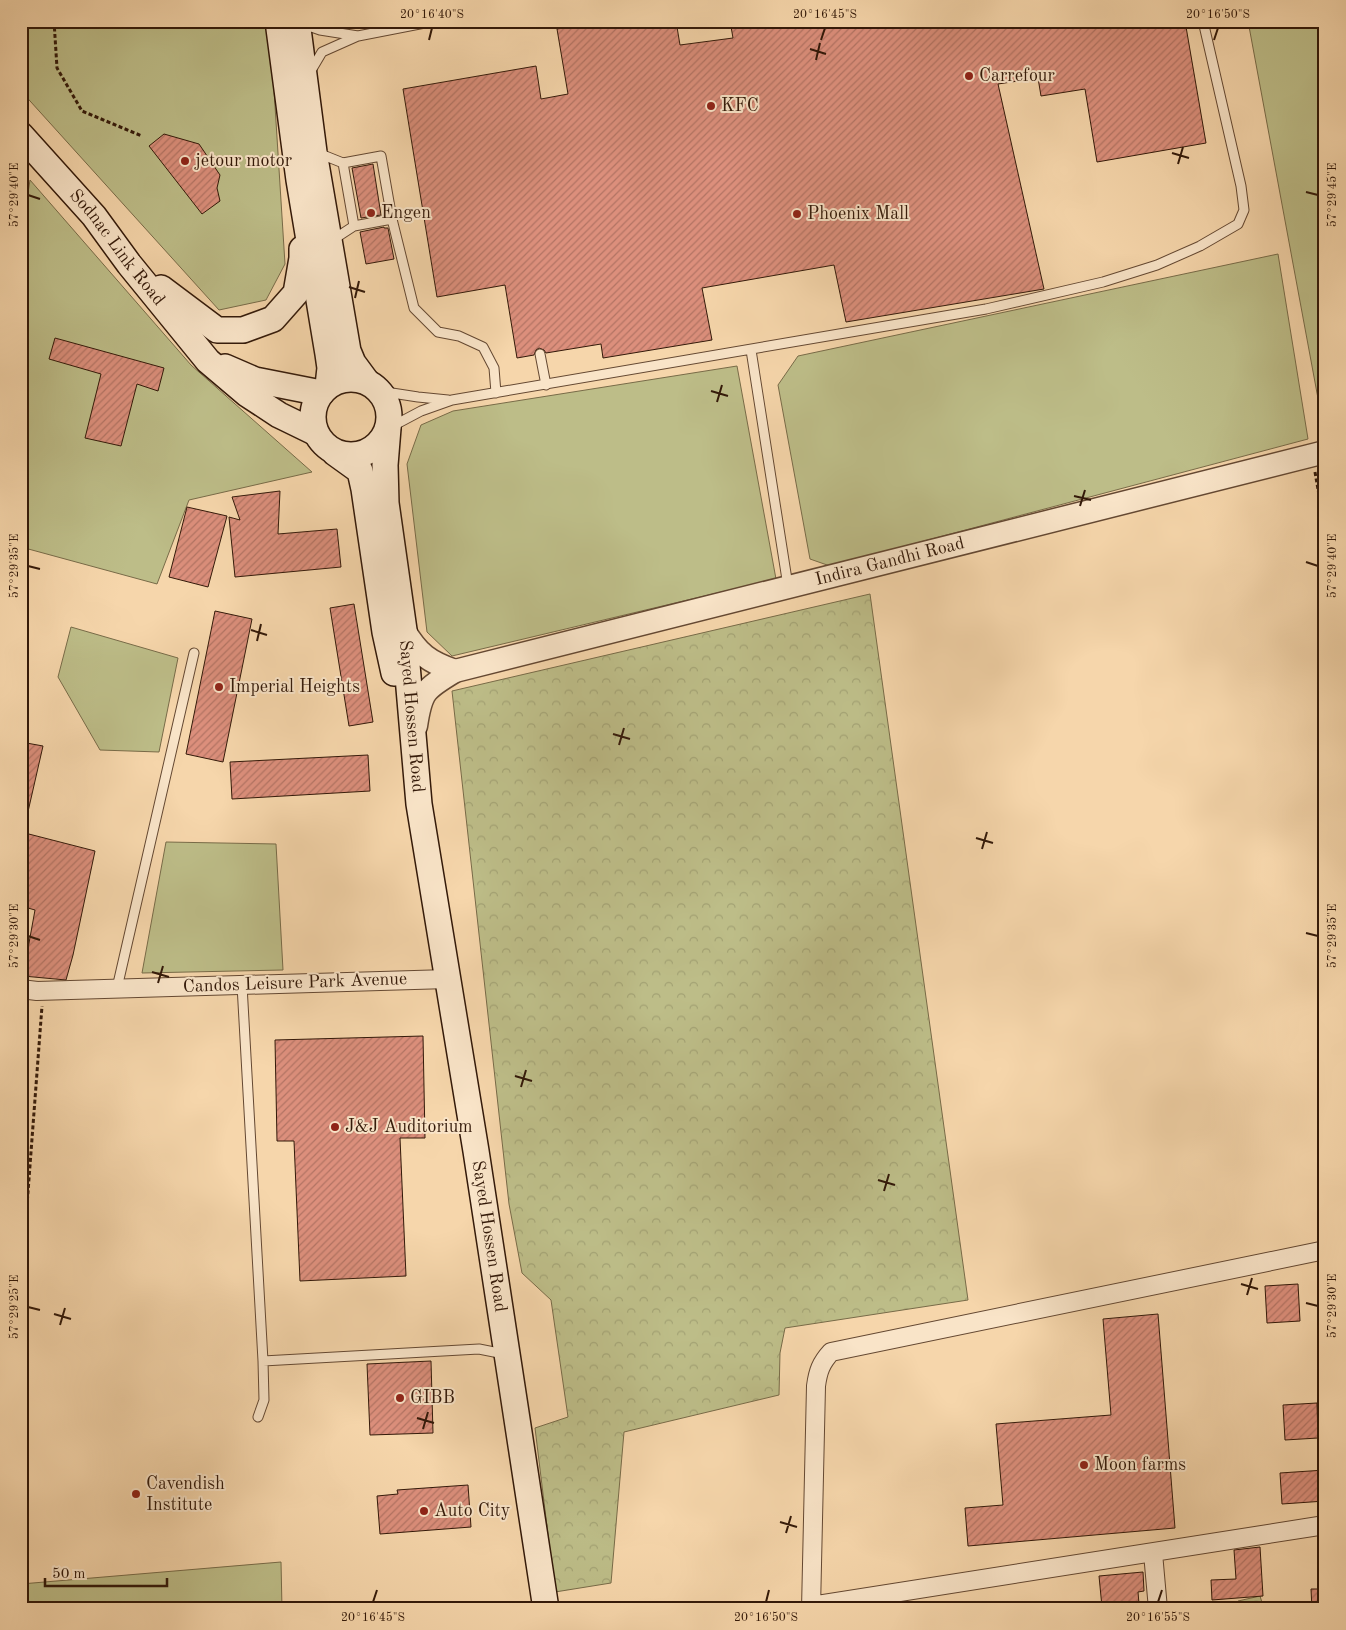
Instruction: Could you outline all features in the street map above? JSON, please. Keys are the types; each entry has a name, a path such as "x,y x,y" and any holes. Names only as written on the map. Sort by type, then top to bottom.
{"main road":[{"path":"278,21 299,180 330,368 324,390 314,405 312,419 316,433 324,444 335,453 348,456 361,454 373,449 382,440 388,428 388,408 384,399 353,363 348,351 314,152 297,21"},
{"name":"Sodnac Link Road","path":"21,135 94,216 129,264 208,361 247,394 279,414 316,433"},
{"path":"129,264 217,330 243,330 273,319 296,293 302,258 299,180"},
{"name":"Sodnac Link Road","path":"208,361 255,380 324,390"},
{"path":"324,390 337,381 347,379 357,379 373,386"},
{"name":"Sayed Hossen Road","path":"388,428 385,465 386,503 404,630 418,793"},
{"name":"Sayed Hossen Road","path":"335,453 360,471 364,489 386,632 418,793 546,1609"}],"street":[{"name":"Indira Gandhi Road","path":"413,743 418,710 423,695 435,683 455,671 1319,454"},
{"path":"404,630 413,646 425,658 439,666 455,671"},
{"name":"Candos Leisure Park Avenue","path":"21,989 448,979"},
{"path":"1325,1250 831,1352 818,1369 816,1386 811,1608 1325,1525"},
{"path":"1153,1553 1158,1609"}],"lane":[{"path":"297,21 320,30 358,36"},
{"path":"305,81 322,52 358,36 435,21"},
{"path":"388,428 421,411 452,400 986,309 1103,282 1165,262 1200,246 1238,224 1244,210 1241,186 1203,21"},
{"path":"314,152 343,163 382,156 392,219 414,308 438,332 459,336 483,347 494,368 496,393"},
{"path":"343,163 354,226"},
{"path":"328,242 354,226 392,219"},
{"path":"751,350 788,588"},
{"path":"540,354 546,385"},
{"path":"373,386 418,398 452,400"},
{"path":"117,988 194,653"},
{"path":"242,985 263,1361 264,1400 258,1417"},
{"path":"263,1361 479,1348 507,1354"}],"path":[{"path":"54,21 57,68 82,111 142,136"},
{"path":"21,199 27,201"},
{"path":"1319,454 1325,530"},
{"path":"21,1285 42,990"}],"green space":[{"path":"21,21 272,21 273,74 285,264 266,300 219,310 21,91"},
{"path":"1248,21 1325,21 1325,419 1322,420"},
{"path":"30,180 191,365 312,472 189,500 157,584 21,547 21,238"},
{"path":"1278,254 1308,439 830,566 810,559 778,385 798,356"},
{"path":"737,366 776,579 452,656 427,632 407,464 421,425 453,411"},
{"path":"870,594 968,1300 785,1328 780,1353 779,1395 624,1432 611,1583 555,1592 535,1428 568,1417 551,1300 522,1273 509,1204 452,691"},
{"path":"71,627 178,658 159,752 100,750 58,677"},
{"path":"166,842 276,844 283,970 142,973"},
{"path":"281,1562 282,1609 21,1609 21,1584"},
{"path":"1260,1596 1264,1609 1239,1609 1238,1601"},
{"path":"1291,1603 1295,1609 1270,1609 1273,1604"}],"building":[{"name":"Phoenix Mall","path":"606,21 676,21 680,45 733,38 730,21 1185,21 1206,143 1097,162 1085,89 1041,96 1038,78 998,84 1044,289 846,322 834,265 702,288 712,340 603,358 601,344 546,353 539,348 534,355 517,358 505,285 437,297 403,89 536,66 541,99 568,94 557,29"},
{"name":"jetour motor","path":"164,134 199,144 220,175 217,188 220,201 202,214 149,146"},
{"path":"373,164 381,215 361,218 352,168"},
{"path":"384,227 388,228 394,259 366,264 360,232"},
{"path":"55,338 164,368 158,391 137,384 121,446 85,438 101,374 49,359"},
{"path":"280,491 278,534 337,529 341,567 235,577 229,517 240,520 232,497"},
{"path":"187,507 227,516 208,587 169,577"},
{"path":"354,604 373,722 349,726 330,608"},
{"name":"Imperial Heights","path":"215,611 252,619 223,762 186,754"},
{"path":"21,742 43,746 27,816 21,815"},
{"path":"368,755 370,791 232,799 230,762"},
{"path":"21,832 95,851 66,980 23,976 35,910 21,906"},
{"path":"423,1036 425,1138 400,1138 406,1276 300,1281 294,1141 277,1141 275,1040"},
{"path":"1298,1284 1300,1321 1267,1323 1265,1286"},
{"name":"Moon farms","path":"1158,1314 1175,1528 968,1546 965,1508 1003,1505 996,1424 1111,1415 1103,1319"},
{"name":"GIBB","path":"431,1361 433,1433 370,1435 367,1364"},
{"path":"1317,1403 1318,1438 1285,1440 1283,1405"},
{"path":"1325,1470 1325,1501 1282,1504 1280,1473"},
{"name":"Auto City","path":"468,1485 471,1527 380,1534 377,1496 398,1494 397,1490"},
{"path":"1260,1547 1263,1596 1212,1600 1211,1580 1236,1579 1234,1550"},
{"path":"1143,1572 1144,1591 1138,1592 1139,1604 1102,1607 1099,1576"},
{"path":"1311,1589 1325,1589 1325,1609 1312,1609"}],"place":[{"name":"Carrefour","path":"969,76"},
{"name":"KFC","path":"711,106"},
{"name":"jetour motor","path":"185,161"},
{"name":"Engen","path":"371,213"},
{"name":"Phoenix Mall","path":"797,214"},
{"name":"Imperial Heights","path":"219,687"},
{"name":"J&J Auditorium","path":"335,1127"},
{"name":"GIBB","path":"400,1398"},
{"name":"Moon farms","path":"1084,1465"},
{"name":"Cavendish Institute","path":"136,1494"},
{"name":"Auto City","path":"424,1511"}]}
